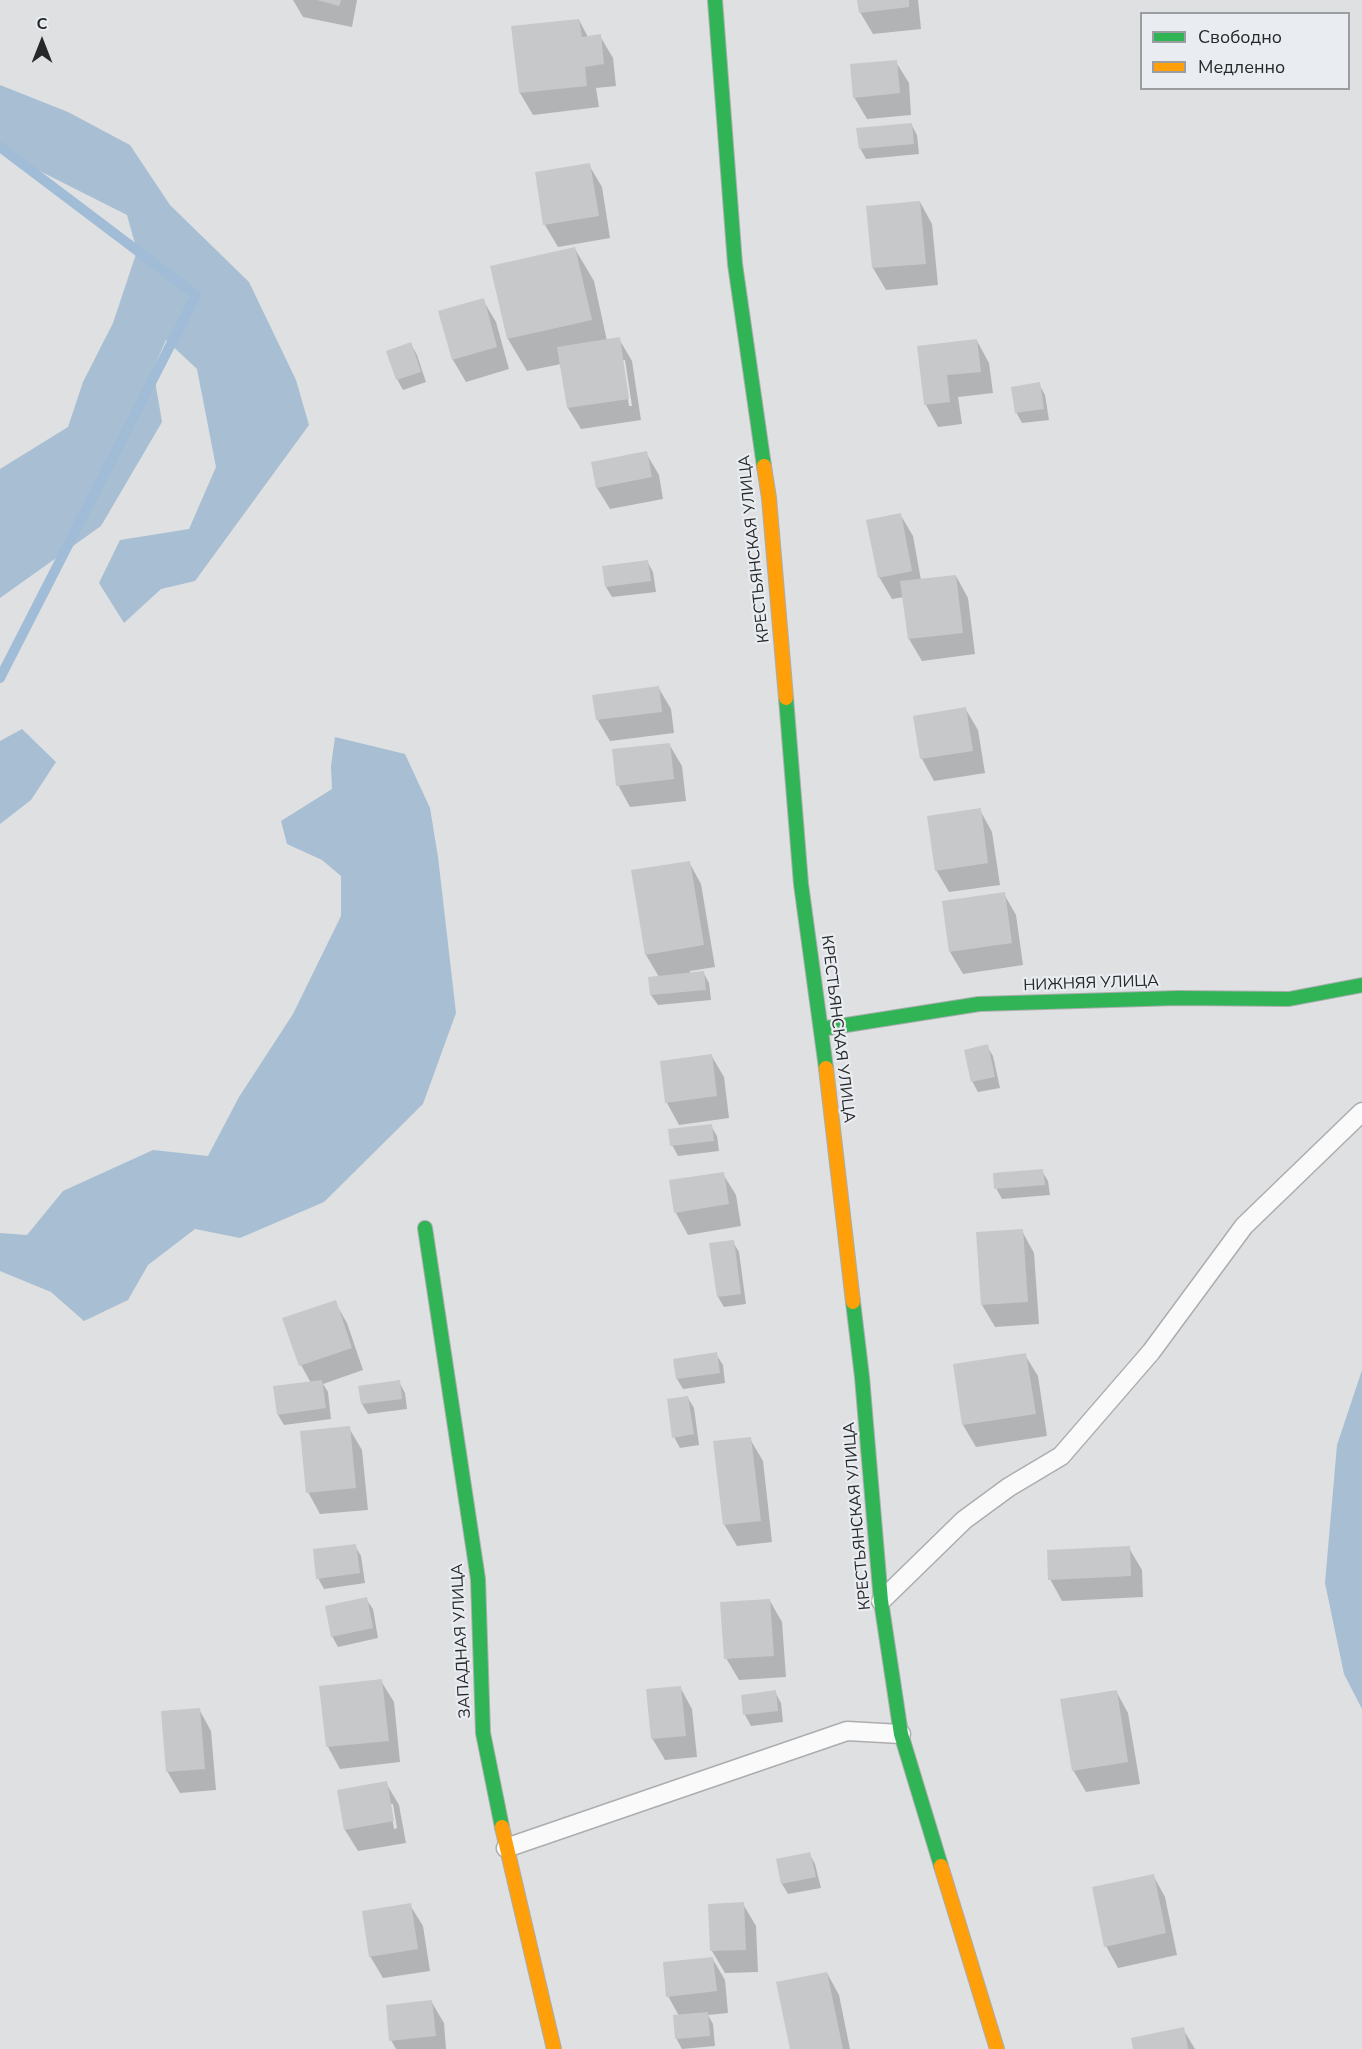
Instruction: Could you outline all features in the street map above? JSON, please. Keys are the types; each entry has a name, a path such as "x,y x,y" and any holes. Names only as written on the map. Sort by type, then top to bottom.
{"street":[{"name":"КРЕСТЬЯНСКАЯ УЛИЦА","path":"715,0 735,264 769,498 801,884 821,1029 862,1377 881,1601 901,1734 997,2049"},
{"name":"НИЖНЯЯ УЛИЦА","path":"821,1029 979,1004 1178,998 1288,999 1362,984"},
{"name":"ЗАПАДНАЯ УЛИЦА","path":"425,1228 478,1579 483,1733 506,1848 554,2049"}],"lane":[{"path":"881,1601 964,1520 1009,1487 1061,1456 1151,1352 1244,1226 1362,1112"},
{"path":"506,1848 847,1731 901,1734"}],"shaded area":[{"path":"0,85 68,112 130,145 170,205 249,282 296,380 309,425 195,581 161,589 124,623 99,583 120,540 189,529 216,467 197,369 166,340 153,369 162,422 101,526 0,598 0,469 68,427 83,382 113,323 137,251 127,215 0,151"},
{"path":"22,729 56,762 31,800 0,824 0,741"},
{"path":"335,737 405,754 430,808 456,1013 423,1104 324,1202 240,1238 195,1229 148,1265 128,1300 84,1321 51,1292 0,1271 0,1233 27,1235 63,1191 153,1150 208,1156 239,1097 293,1014 341,916 341,876 322,860 287,844 281,821 332,789 331,766"},
{"path":"1362,1370 1362,1709 1344,1674 1325,1583 1337,1445"}],"building":[{"path":"317,0 341,0 339,6"},
{"path":"857,0 909,0 909,7 859,13"},
{"path":"579,19 582,37 601,34 604,64 585,67 587,86 519,93 511,26"},
{"path":"897,60 900,93 853,98 850,64"},
{"path":"912,123 914,144 859,149 856,128"},
{"path":"590,163 599,216 543,225 535,172"},
{"path":"920,201 926,264 872,268 866,206"},
{"path":"575,247 592,320 507,339 490,266"},
{"path":"484,298 497,347 452,360 438,311"},
{"path":"620,337 629,399 567,408 557,347"},
{"path":"977,339 981,372 947,375 950,402 924,405 917,346"},
{"path":"411,342 421,372 396,380 386,351"},
{"path":"1040,382 1044,409 1015,413 1011,387"},
{"path":"647,451 652,477 596,488 591,462"},
{"path":"901,513 912,571 878,578 866,520"},
{"path":"648,560 651,581 605,587 602,566"},
{"path":"956,575 963,633 908,639 900,581"},
{"path":"659,686 662,712 596,720 592,695"},
{"path":"966,707 973,751 920,759 913,716"},
{"path":"670,743 674,779 616,786 612,749"},
{"path":"981,808 988,863 935,871 927,816"},
{"path":"690,861 704,945 645,955 631,870"},
{"path":"1005,892 1012,943 949,952 942,901"},
{"path":"704,971 706,990 650,995 648,977"},
{"path":"988,1044 995,1077 971,1082 964,1050"},
{"path":"712,1054 717,1096 665,1103 660,1061"},
{"path":"712,1124 714,1141 670,1146 668,1129"},
{"path":"1043,1169 1045,1185 994,1189 993,1173"},
{"path":"724,1172 729,1204 674,1213 669,1180"},
{"path":"1023,1229 1028,1302 981,1305 976,1232"},
{"path":"734,1240 741,1294 717,1297 709,1243"},
{"path":"336,1300 352,1348 299,1366 282,1318"},
{"path":"717,1352 720,1373 676,1379 673,1359"},
{"path":"1026,1353 1036,1414 962,1425 953,1364"},
{"path":"322,1380 326,1408 277,1415 273,1386"},
{"path":"400,1380 402,1399 361,1404 358,1386"},
{"path":"688,1396 694,1434 672,1438 667,1399"},
{"path":"350,1426 356,1488 306,1493 300,1431"},
{"path":"751,1437 761,1521 723,1525 713,1441"},
{"path":"356,1544 360,1573 316,1579 313,1549"},
{"path":"1130,1546 1131,1576 1048,1580 1047,1550"},
{"path":"367,1597 373,1628 331,1637 325,1606"},
{"path":"770,1599 774,1656 724,1659 720,1602"},
{"path":"382,1679 389,1741 326,1747 319,1686"},
{"path":"681,1686 686,1736 651,1739 646,1689"},
{"path":"776,1690 778,1711 743,1715 741,1695"},
{"path":"1117,1690 1128,1762 1072,1771 1060,1699"},
{"path":"200,1708 205,1769 166,1772 161,1711"},
{"path":"387,1781 394,1821 344,1830 337,1790"},
{"path":"810,1852 816,1877 781,1884 776,1859"},
{"path":"1154,1874 1166,1933 1104,1947 1092,1887"},
{"path":"744,1902 746,1950 710,1951 708,1904"},
{"path":"411,1903 418,1949 369,1957 362,1911"},
{"path":"713,1957 717,1991 666,1997 663,1962"},
{"path":"827,1972 843,2049 790,2049 776,1982"},
{"path":"432,2000 436,2036 389,2041 386,2005"},
{"path":"708,2012 710,2036 675,2039 673,2015"},
{"path":"1184,2027 1188,2049 1133,2049 1131,2038"}],"waterway":[{"path":"0,147 196,295 0,678"}],"traffic: fast":[{"path":"715,0 735,264 764,466"},
{"path":"786,698 801,884 826,1068"},
{"path":"821,1029 979,1004 1178,998 1289,999 1362,985"},
{"path":"425,1228 478,1579 483,1733 502,1827"},
{"path":"853,1302 862,1377 881,1601 901,1734 941,1866"}],"traffic: slow":[{"path":"764,466 769,498 786,698"},
{"path":"826,1068 853,1302"},
{"path":"502,1827 554,2049"},
{"path":"941,1866 997,2049"}]}
